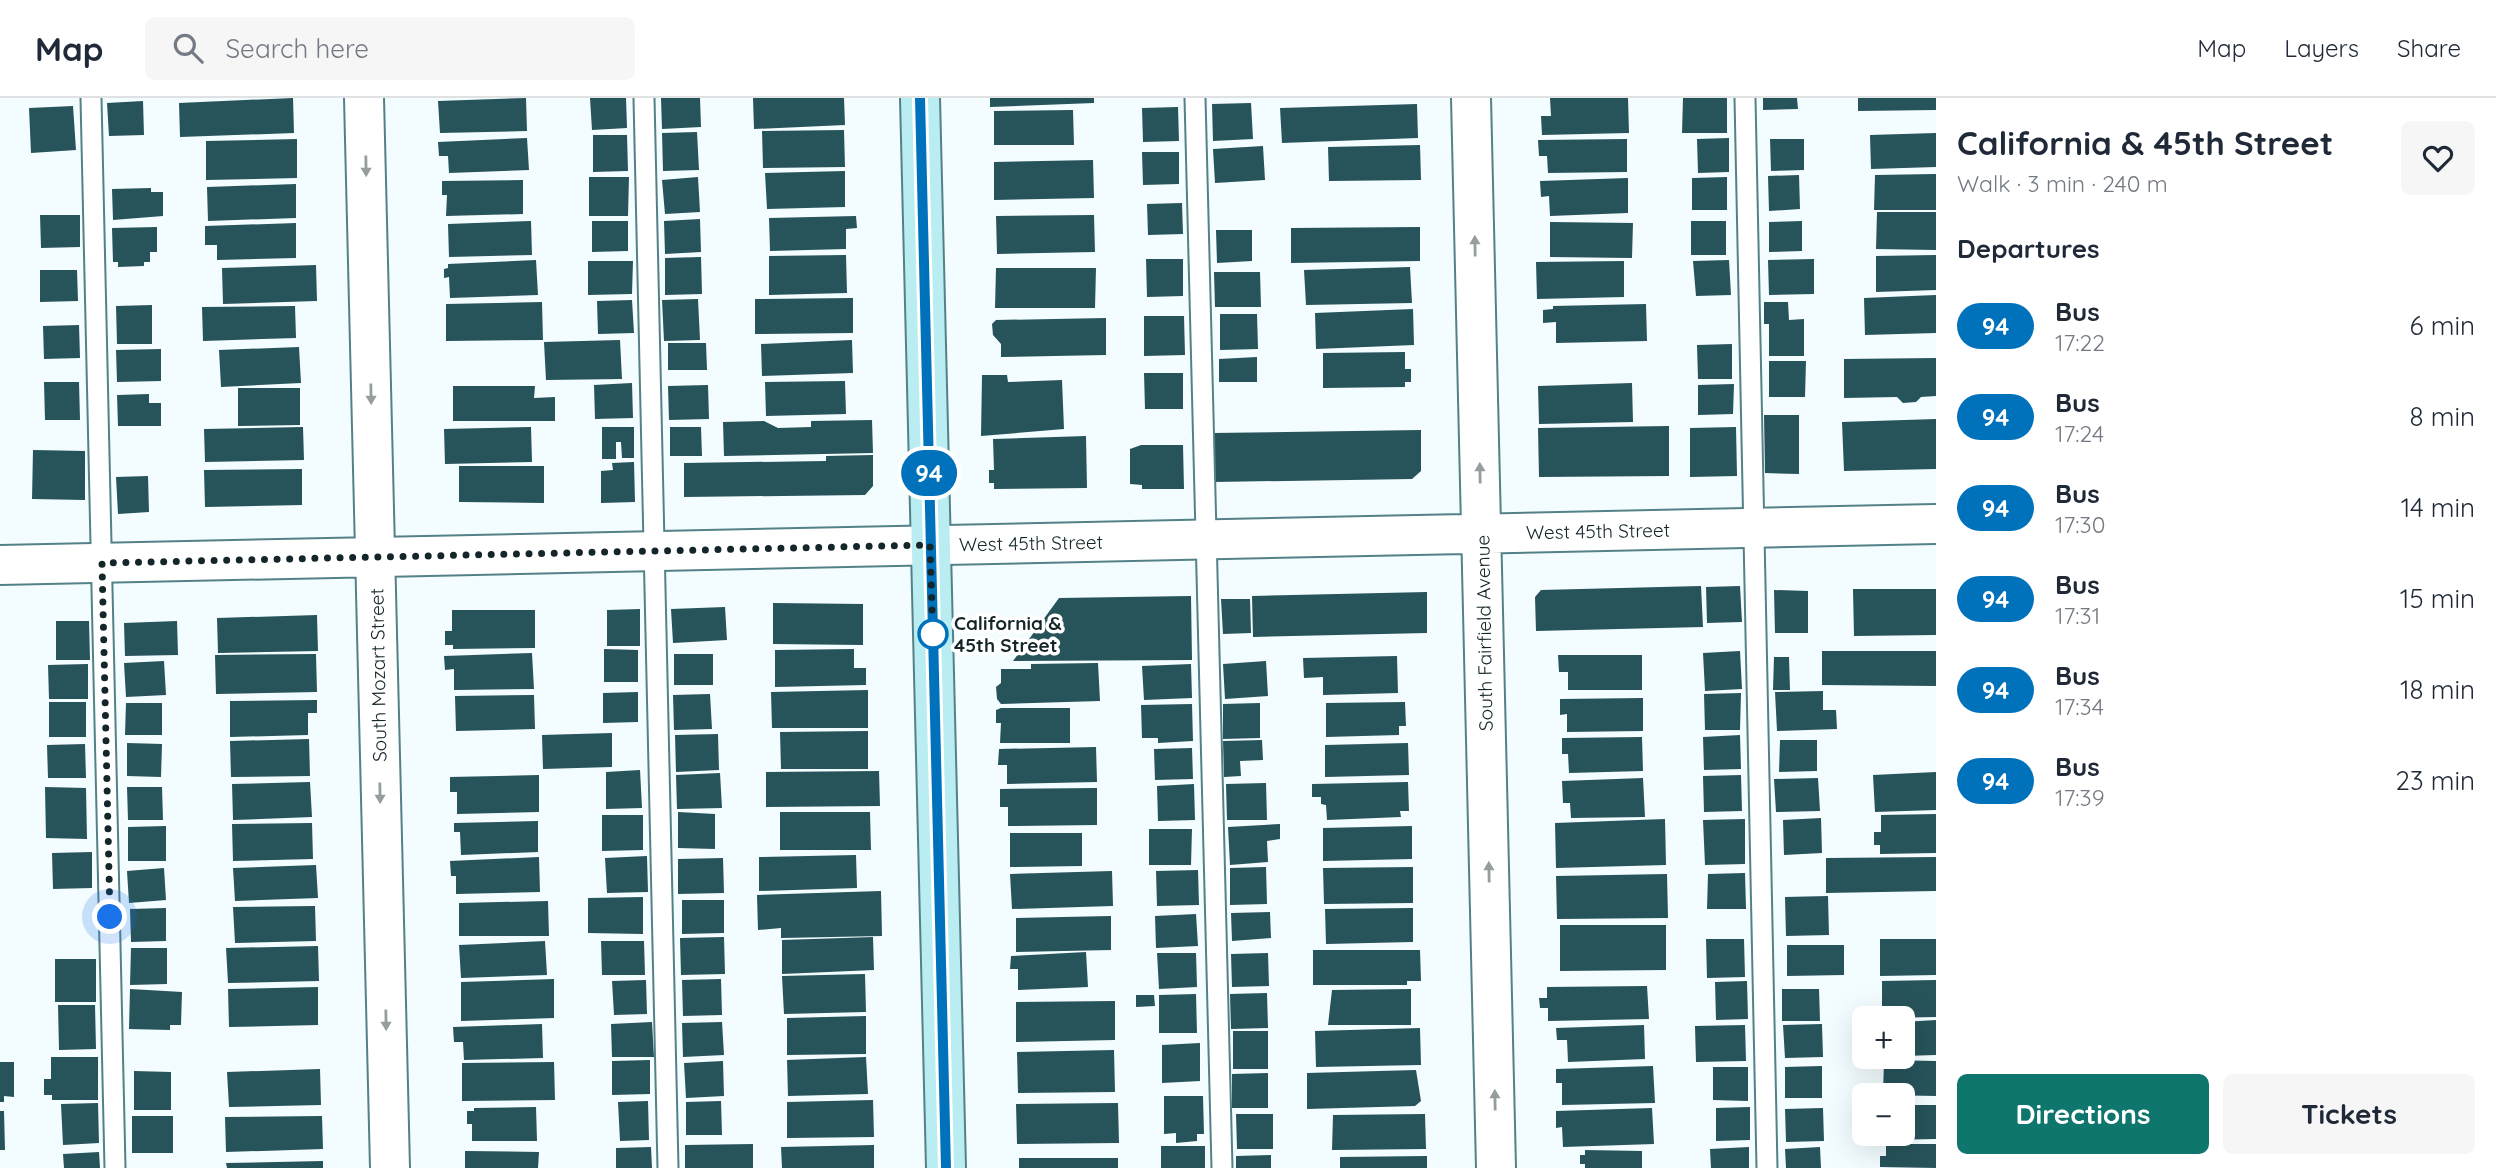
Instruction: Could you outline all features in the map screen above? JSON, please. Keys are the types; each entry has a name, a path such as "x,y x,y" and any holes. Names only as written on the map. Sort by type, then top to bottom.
{"main road":[{"path":"920,98 946,1168"}],"street":[{"name":"South Mozart Street","path":"364,98 390,1168"},
{"name":"South Fairfield Avenue","path":"1471,98 1496,1168"},
{"name":"West 45th Street","path":"0,565 1936,524"}],"lane":[{"path":"91,98 115,1168"},
{"path":"644,98 668,1168"},
{"path":"1195,98 1222,1168"},
{"path":"1745,98 1767,1168"}],"building":[{"path":"293,98 294,133 180,137 179,103"},
{"path":"526,98 527,131 440,133 438,101"},
{"path":"590,98 626,98 627,128 592,130"},
{"path":"661,98 700,98 701,127 662,129"},
{"path":"753,98 844,98 845,125 754,129"},
{"path":"990,98 1094,98 1094,103 990,107"},
{"path":"1550,98 1628,98 1629,133 1542,135 1541,116 1551,116"},
{"path":"1683,98 1727,98 1727,133 1682,133"},
{"path":"1763,98 1797,98 1798,109 1763,110"},
{"path":"1858,98 1936,98 1936,110 1858,111"},
{"path":"143,101 144,135 109,136 107,103"},
{"path":"1251,103 1253,139 1213,141 1212,104"},
{"path":"1417,104 1418,138 1282,143 1280,108"},
{"path":"73,106 76,150 31,153 29,108"},
{"path":"1178,107 1179,141 1143,142 1142,108"},
{"path":"1073,110 1074,145 994,145 994,111"},
{"path":"844,130 845,167 763,168 762,131"},
{"path":"697,132 699,170 663,171 662,133"},
{"path":"1936,133 1936,167 1871,169 1870,135"},
{"path":"593,135 627,135 628,171 593,172"},
{"path":"527,138 529,170 449,173 448,156 439,156 438,142"},
{"path":"1729,138 1729,172 1698,173 1697,139"},
{"path":"297,139 297,178 206,180 206,141"},
{"path":"1627,139 1627,172 1548,173 1547,156 1539,156 1538,140"},
{"path":"1770,139 1804,139 1804,170 1771,171"},
{"path":"1420,145 1421,180 1329,181 1328,147"},
{"path":"1263,146 1265,180 1215,183 1213,149"},
{"path":"1142,152 1179,152 1179,184 1143,185"},
{"path":"1093,160 1094,198 994,200 994,162"},
{"path":"845,171 845,207 767,209 765,173"},
{"path":"1936,174 1936,210 1874,210 1875,175"},
{"path":"1799,175 1800,209 1769,211 1768,176"},
{"path":"589,177 629,177 628,216 589,216"},
{"path":"698,177 700,212 665,214 662,180"},
{"path":"1727,177 1727,210 1692,210 1692,178"},
{"path":"1628,178 1628,213 1550,216 1549,196 1541,197 1540,181"},
{"path":"523,180 523,214 446,216 447,195 442,195 442,181"},
{"path":"296,184 296,218 208,221 207,187"},
{"path":"151,188 151,192 163,192 163,216 113,220 112,189"},
{"path":"1182,203 1183,234 1148,235 1147,204"},
{"path":"1877,212 1936,212 1936,250 1876,249"},
{"path":"40,215 80,215 80,247 41,248"},
{"path":"1094,215 1095,252 997,254 996,216"},
{"path":"856,216 857,228 846,229 846,249 770,251 769,218"},
{"path":"700,219 701,252 665,254 664,221"},
{"path":"531,221 532,255 449,257 448,224"},
{"path":"592,221 628,221 628,251 592,252"},
{"path":"1691,221 1726,221 1726,255 1691,255"},
{"path":"1802,221 1802,251 1769,252 1769,222"},
{"path":"1550,222 1633,223 1632,258 1550,257"},
{"path":"296,223 296,258 217,260 217,245 205,245 205,226"},
{"path":"157,227 157,252 150,252 150,262 144,262 144,266 118,267 118,262 113,262 112,228"},
{"path":"1420,227 1420,261 1291,263 1291,228"},
{"path":"1216,230 1252,230 1252,261 1217,263"},
{"path":"846,255 847,293 769,295 769,256"},
{"path":"1936,255 1936,290 1876,292 1876,256"},
{"path":"701,257 702,294 665,295 665,258"},
{"path":"1146,259 1183,259 1183,296 1147,297"},
{"path":"1814,259 1814,294 1769,295 1768,260"},
{"path":"536,260 538,295 450,298 449,277 444,278 444,269 448,268 448,264"},
{"path":"1729,260 1731,295 1696,296 1693,261"},
{"path":"588,261 633,261 632,294 588,295"},
{"path":"1624,261 1624,297 1537,299 1536,262"},
{"path":"316,265 317,301 223,304 222,268"},
{"path":"1410,267 1412,303 1306,305 1304,270"},
{"path":"996,268 1096,268 1095,308 995,308"},
{"path":"40,270 77,270 78,301 40,302"},
{"path":"1214,272 1260,272 1261,307 1215,307"},
{"path":"1936,295 1936,333 1865,335 1864,298"},
{"path":"853,298 853,333 755,334 755,299"},
{"path":"698,299 700,340 664,341 662,300"},
{"path":"632,300 634,333 598,334 597,301"},
{"path":"542,302 543,340 446,341 446,304"},
{"path":"1764,302 1788,302 1789,320 1804,319 1804,356 1769,356 1769,324 1764,324"},
{"path":"1646,304 1647,341 1556,343 1556,322 1543,323 1543,310 1553,309 1553,306"},
{"path":"152,305 152,344 117,344 116,306"},
{"path":"295,306 296,338 203,341 202,307"},
{"path":"1413,309 1414,345 1316,349 1315,313"},
{"path":"1220,314 1257,314 1258,349 1220,350"},
{"path":"1144,316 1184,316 1185,355 1144,356"},
{"path":"1106,318 1106,355 1001,357 1001,344 993,335 992,324 996,320"},
{"path":"79,325 80,358 44,359 43,326"},
{"path":"620,340 622,379 546,380 544,342"},
{"path":"852,340 853,373 762,376 761,344"},
{"path":"668,343 706,343 707,370 668,370"},
{"path":"1732,344 1732,379 1698,379 1697,345"},
{"path":"299,347 301,383 221,387 219,350"},
{"path":"161,349 161,381 117,382 116,350"},
{"path":"1405,352 1405,369 1411,369 1411,382 1405,382 1405,387 1323,388 1323,353"},
{"path":"1257,357 1257,382 1219,382 1219,359"},
{"path":"1936,358 1936,396 1921,397 1916,402 1903,403 1897,397 1844,398 1844,359"},
{"path":"1769,361 1806,361 1805,397 1769,397"},
{"path":"1144,373 1183,373 1183,409 1145,409"},
{"path":"982,375 1007,375 1008,382 1062,380 1064,429 981,436"},
{"path":"845,381 846,414 766,416 765,382"},
{"path":"44,382 79,382 80,420 45,420"},
{"path":"632,383 633,418 595,419 594,385"},
{"path":"1632,383 1633,422 1539,424 1538,386"},
{"path":"1734,384 1733,414 1698,415 1698,385"},
{"path":"708,385 709,419 669,420 668,386"},
{"path":"453,386 535,386 534,398 555,397 555,421 453,421"},
{"path":"238,388 300,388 300,425 238,426"},
{"path":"149,394 149,403 161,403 161,426 118,426 117,395"},
{"path":"1764,415 1799,415 1799,474 1765,473"},
{"path":"1936,419 1936,469 1844,471 1842,422"},
{"path":"872,420 873,453 724,456 723,422 764,421 778,428 811,427 811,421"},
{"path":"1669,426 1669,476 1539,477 1538,428"},
{"path":"303,427 304,460 205,462 204,429"},
{"path":"531,427 532,462 445,464 444,429"},
{"path":"602,427 634,427 634,458 622,458 621,442 616,442 616,459 602,459"},
{"path":"670,427 701,427 702,456 670,456"},
{"path":"1736,427 1737,476 1690,477 1690,428"},
{"path":"1421,430 1421,471 1412,479 1214,482 1212,433"},
{"path":"1086,436 1087,488 994,489 994,483 989,483 989,470 994,470 993,439"},
{"path":"1141,445 1183,445 1184,489 1142,489 1142,485 1130,484 1130,449"},
{"path":"33,450 85,451 85,500 32,499"},
{"path":"873,455 873,486 865,495 684,497 684,463 826,461 826,456"},
{"path":"634,462 635,502 601,503 601,471 613,470 612,463"},
{"path":"459,466 544,466 544,503 459,502"},
{"path":"302,469 302,505 205,507 204,470"},
{"path":"148,476 149,512 118,514 116,477"},
{"path":"1701,586 1703,627 1536,631 1535,597 1541,590"},
{"path":"1740,586 1742,622 1707,623 1706,587"},
{"path":"1853,589 1936,589 1936,635 1854,636"},
{"path":"1774,590 1808,591 1808,633 1775,633"},
{"path":"1427,592 1427,633 1253,637 1252,596"},
{"path":"1191,596 1192,660 1013,661 1059,598"},
{"path":"1221,599 1250,599 1251,633 1223,634"},
{"path":"773,603 863,604 863,645 773,644"},
{"path":"725,607 727,640 673,643 671,609"},
{"path":"640,609 640,646 607,646 607,610"},
{"path":"452,610 535,610 535,648 453,649 453,645 445,645 445,631 452,631"},
{"path":"317,615 318,651 218,653 217,618"},
{"path":"56,621 89,621 90,660 56,660"},
{"path":"177,621 178,655 125,656 124,623"},
{"path":"604,649 638,650 638,682 604,682"},
{"path":"854,649 854,668 866,668 866,685 775,687 775,650"},
{"path":"1740,651 1742,689 1705,691 1703,653"},
{"path":"1822,651 1936,651 1936,686 1822,685"},
{"path":"532,653 534,689 454,690 454,669 445,670 444,656"},
{"path":"316,654 317,692 216,694 215,655"},
{"path":"674,654 713,654 713,685 674,685"},
{"path":"1558,655 1642,655 1642,690 1568,690 1568,672 1559,672"},
{"path":"1397,656 1398,693 1323,695 1323,677 1304,678 1303,658"},
{"path":"1774,657 1789,657 1790,690 1773,690"},
{"path":"164,661 166,695 126,697 124,663"},
{"path":"1266,661 1268,696 1225,699 1223,664"},
{"path":"1098,663 1100,701 1001,704 997,699 996,687 1001,683 1001,669 1031,669 1031,664"},
{"path":"88,664 88,699 49,699 48,665"},
{"path":"1191,664 1192,698 1144,700 1142,666"},
{"path":"868,690 868,728 772,728 771,692"},
{"path":"1823,691 1823,710 1836,710 1837,729 1777,731 1775,692"},
{"path":"638,692 638,722 603,723 603,693"},
{"path":"1741,693 1740,730 1705,730 1704,694"},
{"path":"710,694 712,729 674,730 673,695"},
{"path":"534,695 535,729 456,731 455,696"},
{"path":"1643,698 1643,731 1567,732 1567,714 1560,715 1560,699"},
{"path":"317,700 317,713 308,713 308,735 230,737 230,701"},
{"path":"49,702 86,702 86,737 49,737"},
{"path":"1405,702 1406,726 1399,726 1399,735 1326,737 1326,703"},
{"path":"126,703 162,703 162,735 125,735"},
{"path":"1260,703 1260,738 1223,739 1223,704"},
{"path":"1192,704 1193,741 1158,743 1158,738 1142,738 1141,705"},
{"path":"1070,708 1070,743 1000,743 1001,723 996,723 996,710"},
{"path":"868,731 868,769 781,769 780,732"},
{"path":"612,733 612,767 543,769 542,735"},
{"path":"718,734 719,770 676,772 675,735"},
{"path":"1740,735 1741,769 1704,770 1703,737"},
{"path":"1642,737 1643,771 1569,773 1568,754 1562,754 1562,738"},
{"path":"309,739 310,776 231,777 230,741"},
{"path":"1262,740 1263,760 1240,761 1241,776 1224,777 1223,741"},
{"path":"1780,740 1817,740 1817,771 1779,772"},
{"path":"127,743 162,744 161,777 127,776"},
{"path":"1408,743 1409,775 1325,777 1325,745"},
{"path":"85,744 86,778 48,778 47,745"},
{"path":"1096,747 1097,782 1007,784 1007,765 998,765 999,749"},
{"path":"1192,748 1193,779 1155,780 1154,749"},
{"path":"640,770 642,808 606,809 606,772"},
{"path":"879,771 880,806 766,807 766,772"},
{"path":"1936,772 1936,810 1875,812 1873,775"},
{"path":"720,773 722,808 677,809 676,775"},
{"path":"539,775 539,812 457,814 457,792 450,792 450,777"},
{"path":"1741,775 1742,811 1704,812 1703,776"},
{"path":"1643,778 1645,817 1571,818 1570,803 1563,803 1562,781"},
{"path":"1818,778 1820,811 1776,812 1774,779"},
{"path":"310,782 312,817 233,820 232,784"},
{"path":"1408,782 1409,811 1400,811 1401,817 1327,820 1326,805 1321,804 1321,797 1312,797 1312,784"},
{"path":"1266,783 1267,820 1227,820 1226,784"},
{"path":"1194,784 1195,820 1158,821 1157,786"},
{"path":"45,787 86,788 87,839 46,838"},
{"path":"127,787 162,787 163,820 128,820"},
{"path":"1097,788 1097,825 1008,826 1008,807 1000,807 1000,789"},
{"path":"678,812 715,814 715,849 678,848"},
{"path":"780,812 870,812 871,850 780,850"},
{"path":"1936,814 1936,853 1880,854 1880,845 1874,845 1874,832 1881,832 1881,815"},
{"path":"602,815 643,815 643,850 602,851"},
{"path":"1821,818 1822,853 1784,855 1783,820"},
{"path":"1665,819 1666,865 1556,868 1555,823"},
{"path":"1745,819 1745,864 1705,865 1703,820"},
{"path":"538,821 538,852 461,855 460,832 454,832 454,823"},
{"path":"312,823 313,859 233,861 232,824"},
{"path":"1280,824 1280,839 1267,841 1268,862 1230,865 1228,827"},
{"path":"166,826 166,861 128,861 128,827"},
{"path":"1412,826 1412,859 1323,861 1323,828"},
{"path":"1149,829 1192,829 1191,865 1149,865"},
{"path":"1010,833 1082,833 1082,866 1010,867"},
{"path":"92,852 92,888 53,889 52,853"},
{"path":"856,855 857,888 759,891 759,857"},
{"path":"647,856 648,892 607,893 605,858"},
{"path":"539,857 540,892 456,894 456,876 451,876 450,861"},
{"path":"1936,857 1936,891 1826,893 1826,858"},
{"path":"723,858 724,893 678,894 678,859"},
{"path":"316,865 318,898 235,901 233,868"},
{"path":"1266,867 1267,904 1230,905 1230,868"},
{"path":"1413,867 1413,903 1324,904 1323,868"},
{"path":"164,868 166,900 129,903 127,871"},
{"path":"1198,870 1199,905 1157,906 1156,871"},
{"path":"1112,871 1113,906 1012,909 1010,874"},
{"path":"1745,873 1746,909 1707,909 1708,874"},
{"path":"1667,874 1668,918 1557,919 1556,876"},
{"path":"881,891 882,936 781,938 781,928 758,930 757,895"},
{"path":"1828,896 1829,935 1786,936 1785,897"},
{"path":"643,897 643,934 588,933 588,898"},
{"path":"682,900 724,900 724,933 682,934"},
{"path":"548,901 549,936 459,936 459,903"},
{"path":"315,906 316,941 235,943 233,907"},
{"path":"166,908 166,941 131,942 130,909"},
{"path":"1413,908 1413,942 1326,944 1325,909"},
{"path":"1270,912 1271,938 1232,941 1231,913"},
{"path":"1196,914 1198,946 1156,948 1155,916"},
{"path":"1111,916 1111,950 1016,952 1016,918"},
{"path":"1560,925 1666,925 1666,970 1560,971"},
{"path":"724,937 725,974 681,975 680,938"},
{"path":"873,937 874,970 782,974 782,940"},
{"path":"1706,939 1744,939 1745,977 1707,978"},
{"path":"1880,939 1936,939 1936,975 1880,976"},
{"path":"545,941 547,975 461,978 459,945"},
{"path":"601,941 644,941 645,975 602,975"},
{"path":"1787,945 1844,945 1844,975 1787,976"},
{"path":"318,946 319,981 228,983 226,948"},
{"path":"131,948 167,948 167,984 130,985"},
{"path":"1313,950 1420,950 1421,981 1407,981 1407,985 1313,985"},
{"path":"1086,952 1088,987 1018,990 1018,969 1010,969 1011,956"},
{"path":"1157,953 1196,953 1197,987 1159,989"},
{"path":"1268,953 1269,986 1232,987 1231,954"},
{"path":"55,959 96,959 96,1002 55,1002"},
{"path":"865,974 866,1012 784,1014 782,976"},
{"path":"554,979 554,1018 461,1021 461,982"},
{"path":"721,979 722,1015 683,1016 682,980"},
{"path":"646,980 647,1014 614,1015 612,981"},
{"path":"1936,980 1936,1017 1915,1017 1915,1006 1882,1006 1882,981"},
{"path":"1747,981 1748,1019 1716,1020 1715,982"},
{"path":"1647,986 1649,1019 1548,1021 1548,1008 1540,1008 1539,998 1547,998 1547,987"},
{"path":"318,987 318,1025 229,1027 228,989"},
{"path":"130,989 182,992 181,1025 170,1025 170,1030 129,1029"},
{"path":"1411,989 1411,1025 1328,1025 1332,990"},
{"path":"1782,989 1819,989 1820,1021 1782,1021"},
{"path":"1267,993 1268,1028 1231,1029 1230,994"},
{"path":"1196,994 1197,1033 1159,1033 1159,995"},
{"path":"1136,995 1154,995 1155,1006 1136,1007"},
{"path":"1115,1001 1115,1040 1016,1042 1016,1002"},
{"path":"58,1005 95,1005 96,1049 59,1050"},
{"path":"866,1016 866,1054 787,1055 787,1018"},
{"path":"1936,1020 1936,1055 1915,1056 1915,1021"},
{"path":"652,1022 654,1057 612,1057 611,1024"},
{"path":"722,1022 724,1055 683,1057 682,1023"},
{"path":"542,1024 543,1058 464,1060 463,1042 454,1042 453,1027"},
{"path":"1822,1024 1823,1057 1785,1058 1783,1025"},
{"path":"1644,1025 1645,1059 1568,1062 1567,1040 1557,1040 1556,1028"},
{"path":"1745,1025 1746,1061 1696,1062 1695,1026"},
{"path":"1420,1028 1421,1065 1316,1067 1315,1031"},
{"path":"1233,1031 1268,1031 1268,1069 1233,1069"},
{"path":"1200,1043 1200,1081 1162,1083 1162,1045"},
{"path":"1114,1050 1115,1092 1018,1093 1017,1052"},
{"path":"51,1057 98,1057 98,1100 52,1100 52,1095 44,1095 44,1079 51,1079"},
{"path":"866,1057 868,1094 788,1096 787,1060"},
{"path":"650,1060 650,1094 612,1095 612,1061"},
{"path":"723,1061 724,1096 686,1098 684,1063"},
{"path":"1915,1061 1936,1061 1936,1096 1915,1096 1915,1083 1883,1083 1884,1069 1915,1069"},
{"path":"0,1062 14,1062 14,1097 4,1096 4,1102 0,1102"},
{"path":"554,1062 555,1100 462,1101 462,1063"},
{"path":"1653,1066 1655,1103 1562,1105 1562,1083 1556,1083 1556,1069"},
{"path":"1822,1066 1822,1098 1785,1098 1785,1067"},
{"path":"1713,1067 1748,1067 1748,1101 1713,1100"},
{"path":"320,1069 321,1105 229,1107 227,1072"},
{"path":"1416,1070 1421,1101 1415,1106 1307,1109 1307,1073"},
{"path":"134,1071 171,1072 171,1110 134,1110"},
{"path":"1268,1073 1268,1108 1232,1108 1232,1074"},
{"path":"1164,1096 1203,1096 1204,1134 1197,1134 1197,1141 1176,1143 1176,1133 1164,1134"},
{"path":"873,1100 874,1137 787,1138 787,1102"},
{"path":"648,1101 649,1140 620,1141 618,1102"},
{"path":"721,1101 722,1135 686,1135 686,1102"},
{"path":"98,1103 99,1143 63,1145 61,1104"},
{"path":"1118,1103 1119,1143 1017,1144 1016,1104"},
{"path":"1915,1105 1936,1105 1936,1139 1915,1139"},
{"path":"536,1107 537,1141 472,1141 472,1124 467,1124 467,1111 474,1111 474,1108"},
{"path":"1750,1107 1750,1140 1716,1141 1716,1108"},
{"path":"1652,1108 1654,1144 1563,1147 1562,1127 1556,1128 1556,1111"},
{"path":"1823,1108 1824,1141 1786,1142 1785,1109"},
{"path":"0,1111 4,1111 5,1150 0,1150"},
{"path":"1236,1114 1273,1114 1273,1149 1237,1149"},
{"path":"1425,1114 1426,1149 1332,1150 1333,1115"},
{"path":"132,1116 173,1116 173,1153 132,1153"},
{"path":"322,1116 323,1149 226,1152 225,1117"},
{"path":"753,1144 753,1168 685,1168 685,1145"},
{"path":"1936,1144 1936,1168 1880,1167 1880,1156 1886,1156 1886,1146"},
{"path":"874,1145 874,1168 782,1168 781,1147"},
{"path":"1161,1146 1205,1146 1205,1168 1161,1168"},
{"path":"651,1147 652,1168 616,1168 616,1148"},
{"path":"1749,1147 1749,1168 1711,1168 1710,1149"},
{"path":"1820,1147 1821,1168 1786,1168 1785,1149"},
{"path":"1585,1150 1642,1151 1642,1168 1585,1168 1585,1164 1580,1164 1580,1155 1585,1155"},
{"path":"465,1151 539,1152 538,1168 465,1168"},
{"path":"99,1152 100,1168 64,1168 63,1154"},
{"path":"1271,1155 1271,1168 1236,1168 1236,1156"},
{"path":"1427,1156 1427,1168 1340,1168 1340,1157"},
{"path":"1019,1158 1118,1158 1118,1168 1019,1168"},
{"path":"323,1161 323,1168 227,1168 226,1163"}],"bus line":[{"name":"94","path":"920,98 946,1168"}],"place":[{"name":"California & 45th Street","path":"933,634"}],"route":[{"path":"110,917 102,563 930,545 933,641 933,634"}]}
